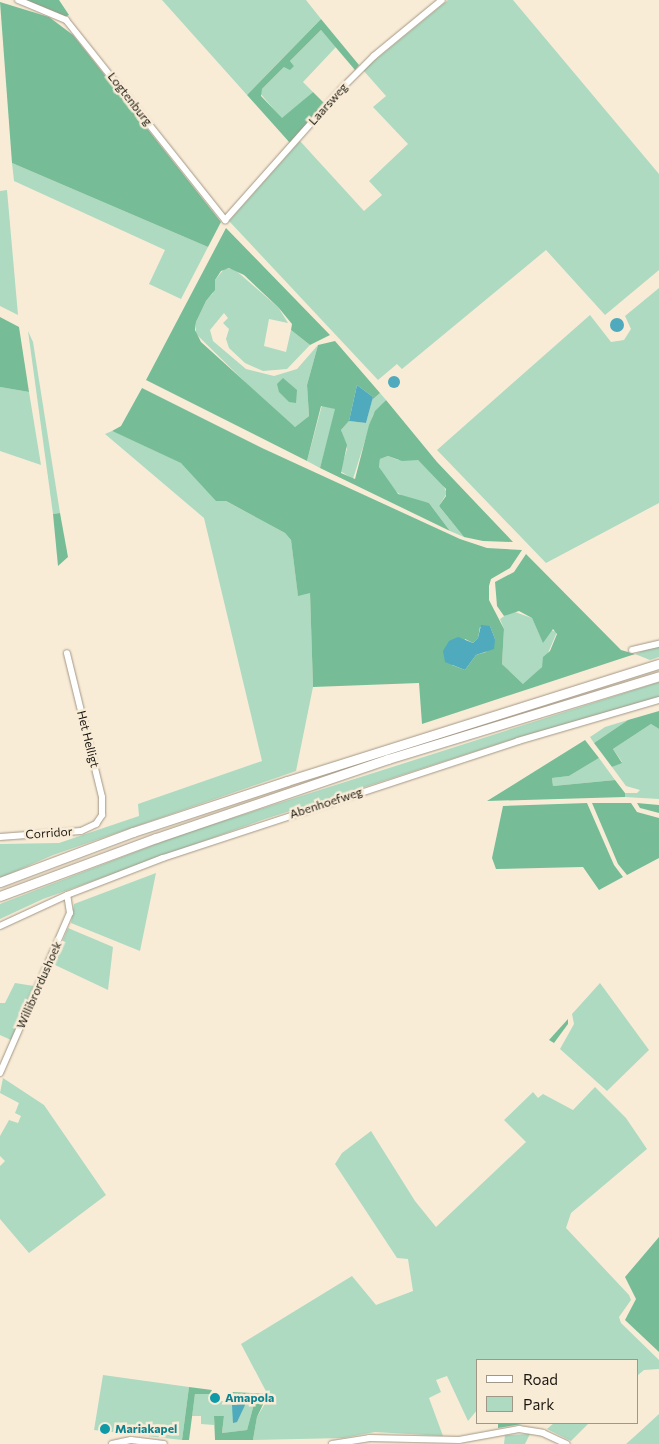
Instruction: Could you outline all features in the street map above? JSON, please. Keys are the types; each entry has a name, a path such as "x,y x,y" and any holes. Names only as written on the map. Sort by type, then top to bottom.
{"highway":[{"path":"0,882 133,832 287,780 659,664"},
{"path":"0,896 156,838 388,759 659,676"}],"street":[{"name":"Logtenburg","path":"18,0 66,20 226,220"},
{"name":"Laarsweg","path":"226,220 349,81 442,0"},
{"path":"632,650 659,644"},
{"name":"Het Helligt","path":"67,653 102,797 102,815 96,824"},
{"name":"Abenhoefweg","path":"0,926 67,895 270,821 518,741 659,700"},
{"name":"Corridor","path":"0,837 81,831 96,824"},
{"name":"Willibrordushoek","path":"0,1074 70,913 67,895"},
{"path":"332,1444 369,1438 459,1440 519,1429 543,1433 567,1444"},
{"path":"112,1444 136,1440 164,1444"}],"green space":[{"path":"20,0 59,0 69,15 63,18"},
{"path":"162,0 306,0 321,19 247,95"},
{"path":"448,0 513,0 659,174 659,270 605,315 546,250 402,369 397,364 378,380 229,221 300,141 364,211 382,195 369,181 408,144 373,107 386,96 363,70"},
{"path":"0,2 49,17 73,35 221,222 208,247 12,163"},
{"path":"321,19 359,65 355,70 321,30 290,61 294,66 290,70 284,67 262,89 261,96 282,118 313,92 325,104 290,143 247,95"},
{"path":"321,30 336,47 303,82 313,92 282,119 259,92 284,67 294,66 290,61"},
{"path":"12,163 208,247 181,299 149,284 165,250 14,181"},
{"path":"7,190 18,315 0,306 0,191"},
{"path":"226,228 330,335 310,345 291,330 292,324 278,307 244,275 229,268 221,271 215,280 215,290 206,301 196,322 195,330 201,342 295,427 309,416 307,385 318,345 335,341 380,393 372,400 373,397 357,385 349,421 341,430 347,445 341,473 355,479 369,425 375,411 386,400 437,462 513,542 483,541 464,537 439,506 446,496 446,489 418,460 402,461 388,456 380,459 379,467 398,494 429,503 450,531 320,468 335,409 321,406 307,461 146,380"},
{"path":"233,268 278,307 288,323 269,319 264,346 286,352 291,330 310,345 287,369 263,371 245,363 229,348 226,339 229,329 223,323 228,318 224,313 210,330 213,341 246,369 274,376 297,369 318,345 307,385 309,416 295,427 287,423 196,334 196,322 206,301 213,293 215,280 224,269"},
{"path":"659,288 659,503 546,563 437,450 590,315 611,342 624,340 631,329 625,316"},
{"path":"0,317 19,327 29,392 0,387"},
{"path":"28,331 33,342 60,513 53,514"},
{"path":"283,378 297,390 296,403 289,402 279,392 277,384"},
{"path":"0,387 29,392 41,465 0,451"},
{"path":"142,388 262,448 460,539 487,548 522,550 510,568 491,579 489,600 504,629 502,664 523,684 542,667 543,657 550,651 557,634 553,629 543,643 532,618 519,611 504,616 497,606 495,582 514,572 526,554 621,650 635,654 422,724 419,683 313,687 310,593 298,596 291,540 285,533 226,501 216,501 181,463 112,431 121,426","holes":["490,626 495,639 486,652 476,655 465,670 452,665 465,639 473,643 478,638 480,627"]},
{"path":"380,393 386,400 373,415 353,479 340,471 347,449 341,430 349,421 366,423 372,400"},
{"path":"322,405 336,409 320,468 307,461"},
{"path":"112,431 182,463 222,499 285,533 291,540 298,595 310,592 313,687 296,771 53,855 0,878 0,844 59,843 139,816 138,804 262,761 204,518 105,434"},
{"path":"388,456 398,460 418,460 442,483 447,493 439,506 464,537 450,531 429,503 407,499 392,489 379,467 380,459"},
{"path":"60,513 68,557 58,566 53,514"},
{"path":"512,611 532,618 543,642 551,630 557,632 542,667 524,685 502,664 504,629 500,619"},
{"path":"659,645 659,657 650,660 635,654"},
{"path":"659,682 659,697 517,738 262,820 43,899 0,919 0,904 182,834"},
{"path":"659,711 659,729 651,724 613,749 622,763 612,767 594,743 628,720"},
{"path":"628,720 594,743 590,737 605,727"},
{"path":"651,724 659,729 659,799 625,797 625,793 637,793 640,790 626,786 612,767 622,762 613,749"},
{"path":"585,740 599,758 569,776 552,778 553,786 615,780 625,793 625,797 487,801"},
{"path":"599,758 615,780 553,786 552,778 569,776"},
{"path":"587,803 614,865 623,877 599,890 583,867 496,869 492,858 503,806"},
{"path":"592,803 631,803 637,812 659,818 659,858 627,875 618,864"},
{"path":"637,803 659,805 659,813 640,808"},
{"path":"156,873 140,951 71,923 74,904"},
{"path":"68,928 113,947 108,990 53,964"},
{"path":"15,983 34,986 11,1040 0,1035 0,1003 5,1003"},
{"path":"600,983 649,1050 607,1091 560,1049 574,1024 572,1014"},
{"path":"568,1019 568,1024 554,1043 549,1040"},
{"path":"3,1078 44,1105 106,1195 29,1253 0,1219 0,1166 5,1161 0,1156 0,1136 9,1120 18,1123 21,1116 15,1113 19,1103 0,1093"},
{"path":"595,1087 626,1118 647,1149 571,1213 566,1228 629,1295 631,1300 619,1317 621,1323 659,1360 659,1369 644,1370 639,1374 639,1359 477,1359 477,1410 468,1421 447,1376 436,1380 441,1392 429,1398 443,1436 375,1432 343,1438 253,1440 257,1417 269,1397 241,1344 352,1276 376,1305 413,1291 408,1259 397,1258 335,1164 342,1153 371,1131 415,1201 436,1227 526,1142 504,1120 533,1092 538,1098 543,1094 573,1110"},
{"path":"659,1237 659,1352 625,1320 636,1299 625,1277"},
{"path":"103,1375 189,1387 182,1440 94,1430"},
{"path":"189,1387 212,1390 210,1394 195,1394 189,1440 182,1440"},
{"path":"232,1392 268,1394 257,1417 253,1440 215,1440 214,1416 224,1416 222,1433 247,1430 254,1404 250,1397 232,1395"},
{"path":"195,1394 210,1394 210,1400 232,1402 232,1395 250,1397 254,1404 247,1430 222,1433 224,1416 214,1416 214,1425 201,1424 201,1416 192,1416"},
{"path":"659,1414 659,1444 626,1444 635,1436"},
{"path":"498,1424 522,1424 498,1428"},
{"path":"553,1424 588,1424 571,1441 547,1429"},
{"path":"530,1434 525,1444 504,1444 505,1435"}],"water":[{"path":"617,318 622,320 624,325 622,330 617,332 612,330 610,325 612,320"},
{"path":"392,376 396,376 400,382 396,388 392,388 388,384 388,380"},
{"path":"357,385 373,397 366,423 349,421"},
{"path":"481,625 490,626 495,639 494,649 476,655 465,670 445,662 443,651 449,641 458,637 473,643 478,638"},
{"path":"246,1403 237,1422 233,1423 232,1405"}],"place":[{"name":"Amapola","path":"215,1398"},
{"name":"Mariakapel","path":"105,1429"}]}
